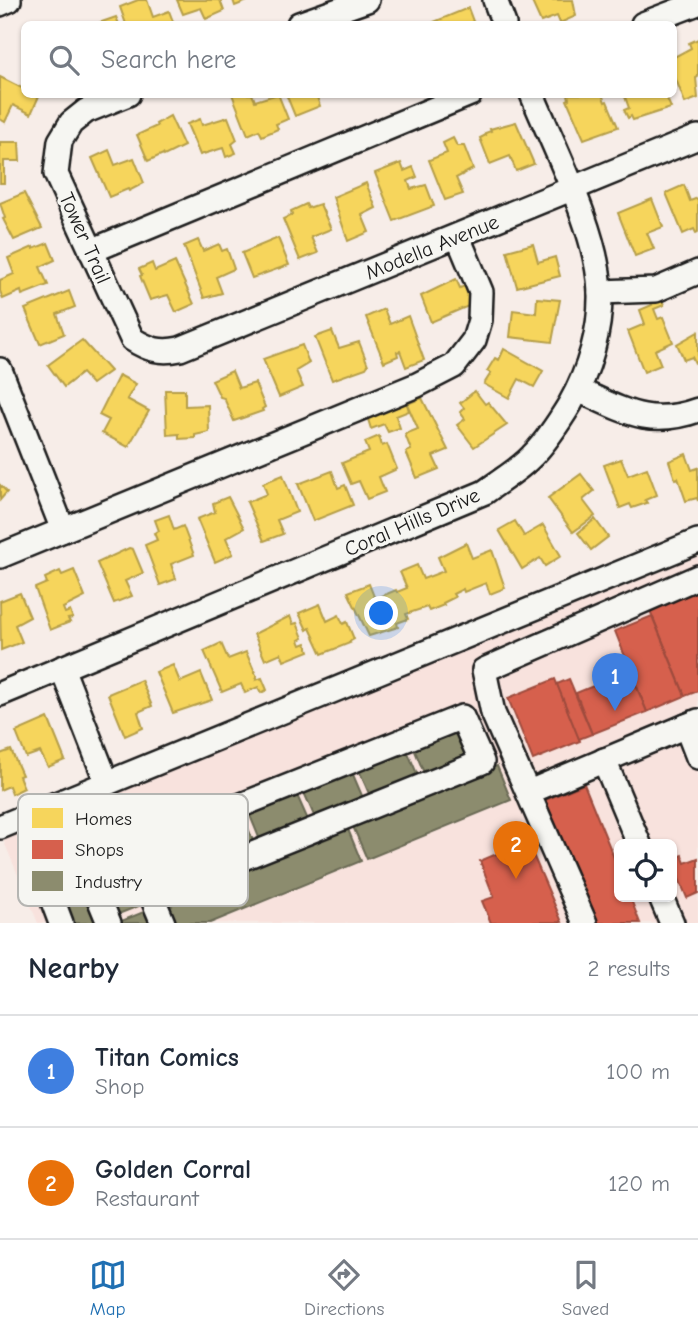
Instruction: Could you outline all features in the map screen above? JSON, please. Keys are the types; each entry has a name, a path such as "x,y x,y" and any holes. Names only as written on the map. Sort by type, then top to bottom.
{"street":[{"path":"0,4 9,0"},
{"path":"308,21 367,0"},
{"path":"495,0 503,21"},
{"path":"651,21 698,3"},
{"name":"Tower Trail","path":"118,98 86,111 71,123 60,141 56,174 132,339 147,348 164,352"},
{"path":"91,251 460,98"},
{"name":"Coral Hills Drive","path":"0,695 485,492 532,457 556,426 578,390 590,360 600,292 592,243 534,98"},
{"name":"Modella Avenue","path":"164,352 180,349 698,137"},
{"path":"0,556 417,385 454,366 474,340 480,320 481,292 458,237"},
{"path":"600,292 656,290 698,272"},
{"path":"0,370 63,530"},
{"path":"578,390 638,416 659,419 698,410"},
{"path":"80,794 698,541"},
{"path":"585,923 493,713 484,670 698,578"},
{"path":"62,668 107,783"},
{"path":"248,803 462,717 482,762 248,856"},
{"path":"529,792 692,724 698,757"},
{"path":"604,760 637,839"},
{"path":"0,827 18,820"},
{"path":"663,902 672,923"},
{"path":"55,906 61,923"},
{"path":"102,906 109,923"},
{"path":"156,906 163,923"}],"shaded area":[{"path":"698,547 698,923 38,923 31,906 248,906 248,794 105,794"},
{"path":"18,830 18,875 2,837"}],"building: Homes":[{"path":"138,0 147,0 153,17 169,11 173,21 125,21 120,7"},
{"path":"177,0 220,0 224,11 206,19 201,8 183,14"},
{"path":"233,0 250,0 235,6"},
{"path":"531,0 573,0 576,16 565,21 559,21 557,16 541,21"},
{"path":"468,8 473,21 436,21"},
{"path":"698,39 698,98 685,103 677,82 677,55 691,48 689,43"},
{"path":"0,77 21,88 21,98 38,98 31,114 13,105 5,122 0,119"},
{"path":"234,98 254,98 255,101 280,98 288,119 276,124 278,129 262,136 259,130 248,135"},
{"path":"288,98 317,98 320,106 295,116"},
{"path":"604,98 618,127 584,139 567,100"},
{"path":"625,98 667,98 671,108 633,120 631,116 628,118 624,110 629,108"},
{"path":"170,116 184,146 148,161 137,135 157,126 156,124"},
{"path":"228,117 237,140 232,144 236,153 226,157 223,148 200,155 187,124 200,119 202,125"},
{"path":"516,122 534,164 516,171 510,156 490,164 480,138 491,131 490,129"},
{"path":"453,138 457,146 464,146 473,169 456,178 463,194 445,200 429,160 447,153 443,143"},
{"path":"0,142 19,142 20,161 4,161 4,183 0,183"},
{"path":"109,150 115,165 134,158 144,183 109,197 92,158"},
{"path":"401,163 404,171 413,167 417,177 408,181 411,189 426,185 434,206 394,221 375,173"},
{"path":"366,183 376,208 362,215 369,232 348,241 333,197"},
{"path":"684,185 690,201 698,198 696,233 694,229 683,234 666,193"},
{"path":"24,193 42,228 14,240 3,219 5,218 0,203"},
{"path":"652,199 663,227 647,233 654,249 635,256 618,213"},
{"path":"306,204 308,208 320,204 331,229 311,237 318,253 300,260 283,219 292,215 291,211"},
{"path":"278,238 289,265 252,278 242,253"},
{"path":"198,240 203,251 219,244 222,251 227,249 234,269 216,277 222,293 204,298 184,246"},
{"path":"48,243 55,260 40,267 48,285 22,295 21,291 3,299 0,280 14,274 8,258"},
{"path":"533,244 538,262 555,257 560,276 517,287 507,251"},
{"path":"175,262 194,304 176,312 168,295 150,300 139,269 152,263 155,271"},
{"path":"456,279 460,288 473,283 478,302 431,322 421,296"},
{"path":"69,291 75,307 57,314 64,334 40,344 25,309"},
{"path":"660,295 664,305 654,309 658,319 663,317 673,342 655,350 661,365 644,372 628,331 645,324 640,310 652,305 650,299"},
{"path":"537,298 560,300 552,342 510,337 513,310 536,313"},
{"path":"384,309 390,324 408,316 424,360 406,367 400,351 397,352 398,356 384,362 366,317"},
{"path":"332,331 339,348 359,342 368,365 366,368 332,380 315,337"},
{"path":"698,332 698,362 695,363 692,357 684,360 677,344"},
{"path":"82,340 110,371 92,384 82,373 64,387 48,365"},
{"path":"302,345 309,363 296,371 303,387 279,397 263,359"},
{"path":"504,349 543,371 534,387 519,379 509,398 484,384 491,373 487,371 495,358 499,360"},
{"path":"232,371 239,388 255,383 265,407 263,411 234,421 212,380"},
{"path":"119,375 136,384 127,399 149,411 128,447 102,433 109,420 99,415"},
{"path":"165,390 185,390 185,406 208,405 209,432 195,435 195,438 179,439 179,434 167,435"},
{"path":"475,391 507,425 474,447 457,425 465,419 460,412 464,408 460,403"},
{"path":"405,397 409,411 396,416 400,428 388,432 384,424 371,429 367,416"},
{"path":"422,398 448,450 433,456 439,469 417,478 406,452 411,450 405,434 418,429 407,404"},
{"path":"379,436 382,446 387,444 397,469 379,477 385,492 367,499 359,481 351,484 342,463 369,452 365,442"},
{"path":"686,454 692,470 698,468 698,501 697,498 686,501 669,461"},
{"path":"621,459 628,475 647,468 657,495 645,500 647,503 632,508 630,504 620,508 604,465"},
{"path":"332,471 338,488 345,485 353,505 313,521 298,484"},
{"path":"581,474 594,491 583,500 595,516 573,532 548,498"},
{"path":"283,475 297,512 277,520 283,534 264,541 247,502 267,494 263,483"},
{"path":"0,485 7,492 0,500"},
{"path":"228,497 244,528 226,538 233,554 215,562 197,519 215,512 213,503"},
{"path":"169,515 174,530 183,526 194,555 171,564 176,579 160,585 145,545 157,540 154,533 159,531 155,520"},
{"path":"595,519 608,537 591,550 578,533"},
{"path":"515,521 524,536 543,525 561,556 545,566 540,558 522,569 499,530"},
{"path":"466,543 472,558 492,550 505,588 490,594 486,583 464,592 463,589 453,594 455,597 443,603 444,605 429,611 427,607 406,614 408,619 397,623 398,627 369,636 348,592 369,584 375,599 407,588 400,572 417,565 423,579 444,571 438,557"},
{"path":"129,548 133,549 143,573 125,581 132,596 114,603 97,563"},
{"path":"74,570 85,597 63,608 65,613 70,611 73,618 68,619 70,622 50,630 35,588 47,583 45,578 60,571 62,575"},
{"path":"20,593 30,617 15,625 22,642 1,650 0,601"},
{"path":"320,604 327,621 339,615 343,624 347,622 354,639 322,654 310,628 307,630 299,613"},
{"path":"290,616 293,624 297,623 303,638 299,640 301,645 306,643 309,651 284,661 281,653 265,660 254,634"},
{"path":"221,643 228,659 246,652 256,680 262,678 267,690 261,693 258,687 245,693 241,684 222,692 204,651"},
{"path":"173,665 180,682 201,673 212,700 173,713 156,672"},
{"path":"141,680 152,706 138,712 143,728 125,736 108,694"},
{"path":"48,718 65,760 48,767 40,752 26,757 16,732"},
{"path":"11,750 22,775 19,776 24,788 12,794 9,786 0,790 0,754"}],"building: Shops":[{"path":"698,583 698,691 685,696 647,603"},
{"path":"652,616 685,696 647,712 615,631"},
{"path":"630,671 647,712 592,734 576,693"},
{"path":"555,679 580,741 533,760 508,698"},
{"path":"569,679 592,734 579,739 557,684"},
{"path":"584,784 614,858 614,902 632,902 640,923 590,923 589,908 545,800"},
{"path":"527,841 562,922 491,923 482,901 494,897 480,861"},
{"path":"682,855 685,863 698,858 698,893 687,898 677,874 677,857"}],"building: Industry":[{"path":"461,726 472,753 424,773 413,746"},
{"path":"406,748 418,776 370,796 358,768"},
{"path":"497,766 511,800 367,859 352,824"},
{"path":"351,770 363,798 315,818 303,790"},
{"path":"296,793 308,820 260,840 249,813"},
{"path":"347,827 361,861 210,923 170,923 165,909 172,906 248,906 248,867"},
{"path":"248,828 254,843 248,845"},
{"path":"60,906 91,906 97,923 67,923"},
{"path":"112,906 139,906 116,915"},
{"path":"146,911 151,923 119,922"}],"place":[{"name":"Titan Comics","path":"615,711"},
{"name":"Golden Corral","path":"516,879"}]}
